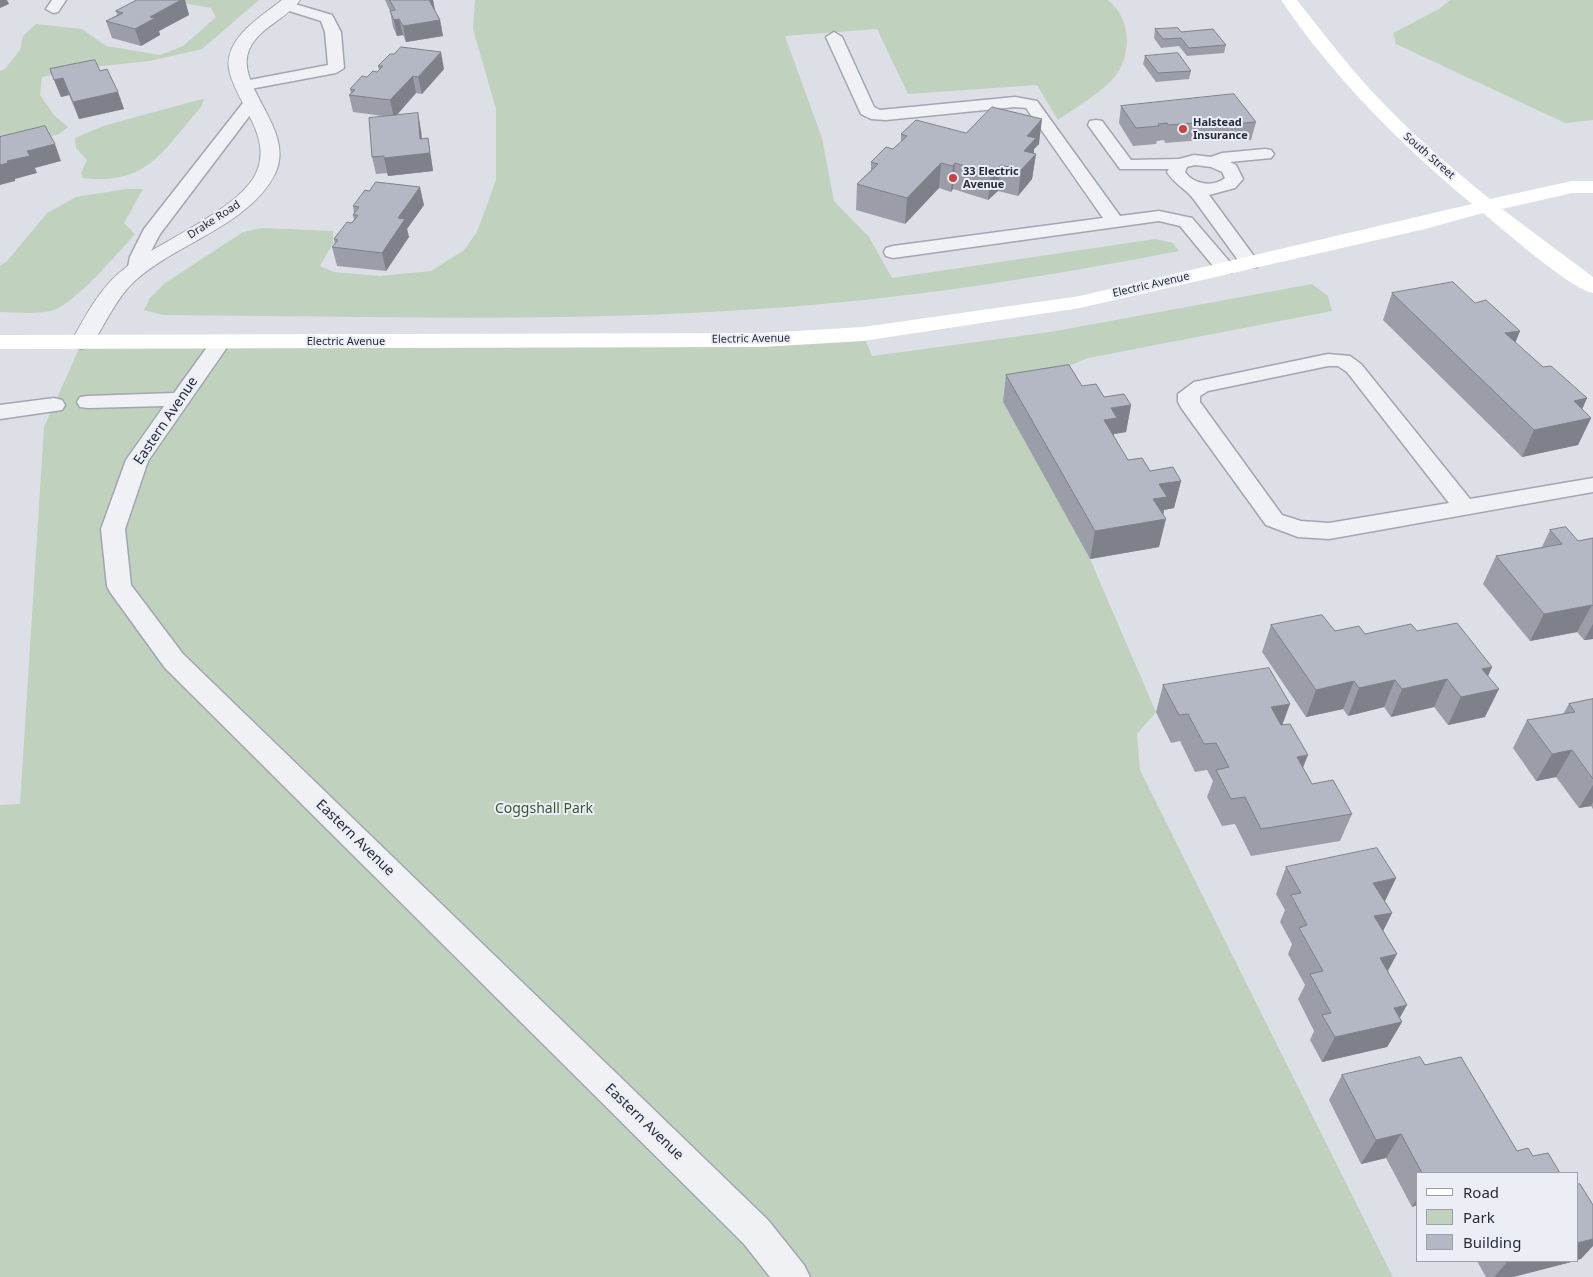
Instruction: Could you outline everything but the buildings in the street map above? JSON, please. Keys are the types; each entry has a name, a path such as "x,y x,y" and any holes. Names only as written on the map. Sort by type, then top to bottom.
{"main road":[{"name":"South Street","path":"1290,0 1327,50 1394,125 1488,208 1593,287"},
{"name":"Electric Avenue","path":"0,342 220,343 762,340 863,334 1080,302 1488,208 1533,194 1572,187 1593,187"}],"street":[{"name":"Drake Road","path":"82,342 110,297 138,267 233,210 264,176 270,163 271,151 238,66 242,47 260,26 289,3"}],"lane":[{"path":"138,267 139,257 151,233 248,93 336,68 333,32 327,18 289,3"},
{"path":"834,38 867,110 877,115 1015,102 1031,104 1114,222"},
{"path":"1096,125 1126,165 1180,164 1194,160 1214,162 1230,169 1234,179 1225,187 1200,188 1189,185 1177,177 1176,172 1180,164"},
{"path":"1214,162 1222,158 1265,154"},
{"path":"1200,188 1201,197 1250,263"},
{"path":"892,252 1159,216 1186,222 1225,268"},
{"name":"Eastern Avenue","path":"220,343 137,460 113,529 120,586 174,661 756,1232 792,1277"},
{"path":"1465,508 1354,368 1343,360 1328,360 1201,386 1189,394 1189,402 1192,409 1274,520 1280,524 1298,529 1329,531 1465,508 1593,484"},
{"path":"88,402 180,399"},
{"path":"0,412 54,405"}],"green space":[{"path":"166,0 259,0 202,49 150,61 102,66 42,77 40,95 54,115 68,127 59,134 0,150 0,71 5,69 20,50 23,36 36,24 82,29 106,46 160,55 183,46 216,17 211,8"},
{"path":"475,0 1108,0 1116,8 1126,29 1126,52 1122,64 1117,74 1109,83 1091,98 1058,120 1037,85 908,94 877,29 785,36 822,138 834,201 869,237 892,278 1155,239 1173,243 1179,251 970,287 864,300 758,309 609,316 535,317 163,315 144,310 150,298 165,283 243,232 262,228 333,231 333,243 320,266 334,272 380,276 431,271 464,250 477,232 496,180 496,109 473,29"},
{"path":"1450,0 1593,0 1593,120 1565,123 1396,44 1393,33 1439,9"},
{"path":"204,99 201,107 152,162 124,176 105,179 83,178 81,173 87,160 76,148 75,138 103,126"},
{"path":"126,189 143,189 124,223 135,234 85,287 54,310 34,313 0,312 0,266 7,261 47,213 76,197"},
{"name":"Coggshall Park","path":"1312,284 1328,296 1332,311 1088,358 1047,375 1003,402 1090,559 1156,712 1137,734 1140,770 1393,1277 0,1277 0,805 20,804 44,427 82,342 863,334 872,356 1050,332"}],"place":[{"name":"Halstead Insurance","path":"1183,129"},
{"name":"33 Electric Avenue","path":"953,178"}]}
